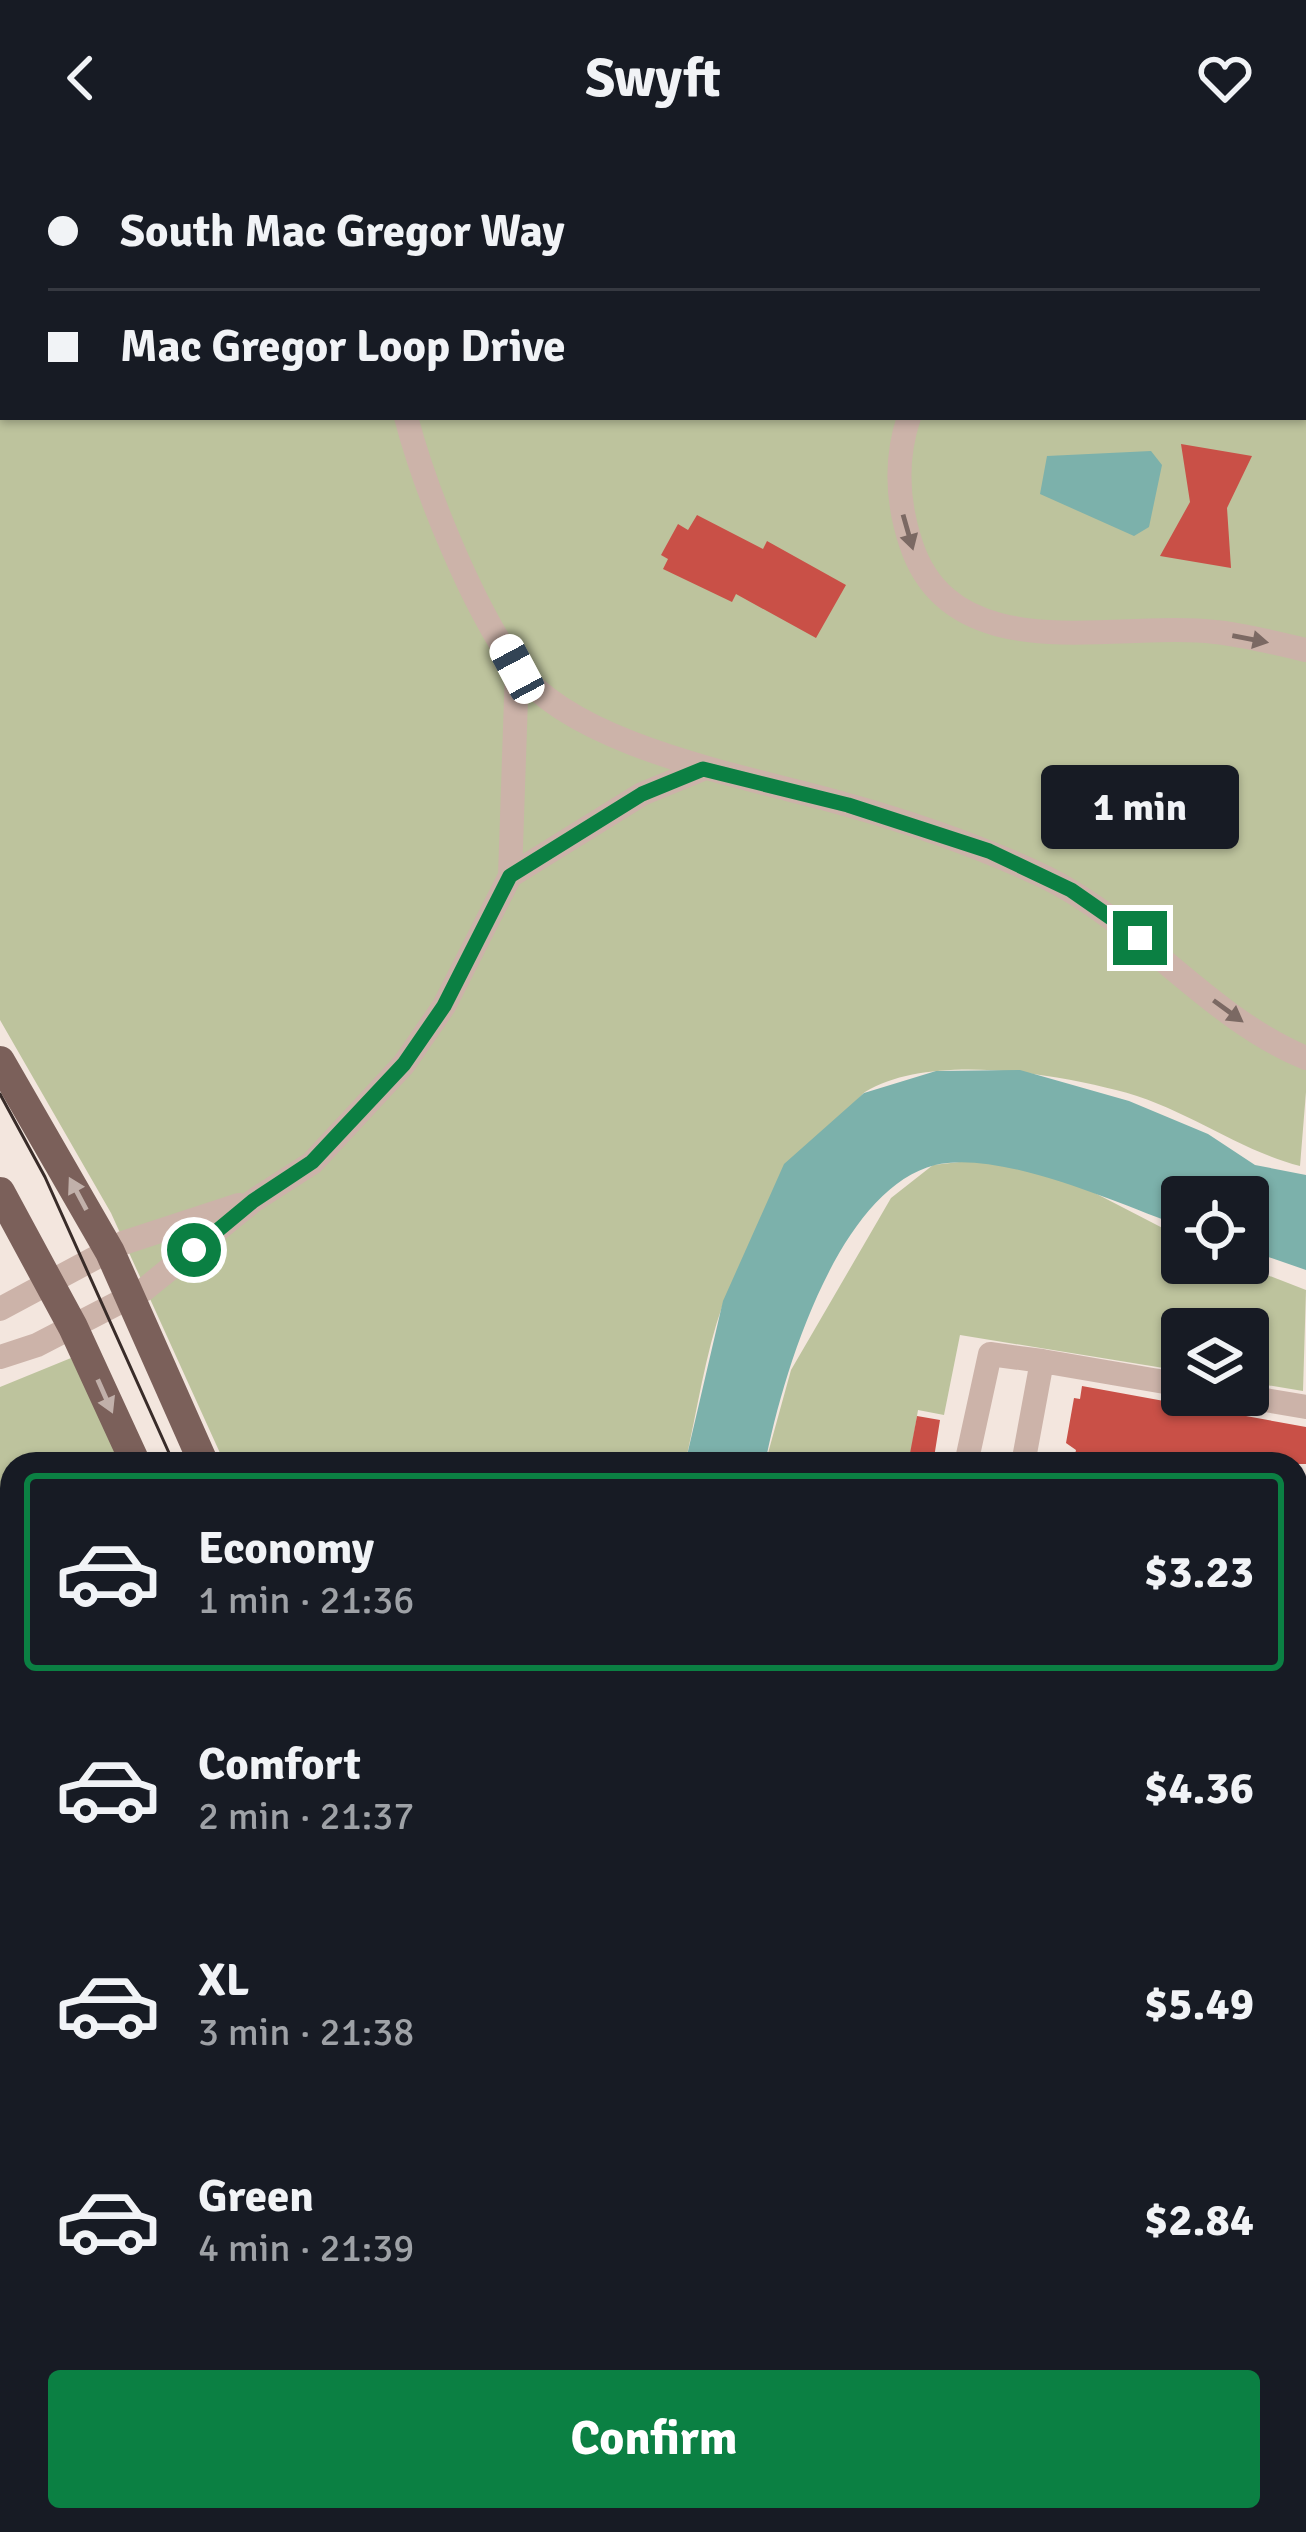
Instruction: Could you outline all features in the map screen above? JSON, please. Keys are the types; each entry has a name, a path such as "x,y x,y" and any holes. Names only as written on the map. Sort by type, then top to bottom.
{"main road":[{"path":"0,1061 110,1252 199,1452"},
{"path":"0,1192 74,1327 131,1452"}],"street":[{"path":"0,1357 131,1298 253,1201 312,1162 404,1064 444,1006 510,876 517,669 432,498 407,420"},
{"path":"908,420 901,443 903,519 915,557 934,585 960,607 1009,628 1215,632 1306,650"},
{"path":"517,669 601,727 703,769 848,805 989,851 1071,890 1258,1034 1306,1058"},
{"path":"510,876 642,794 703,769"},
{"path":"0,1309 110,1252 253,1201"},
{"path":"969,1452 989,1354 1161,1381"},
{"path":"1025,1452 1042,1361"},
{"path":"1269,1401 1306,1407"}],"green space":[{"path":"0,420 1306,420 1306,1092 1300,1166 1164,1106 1089,1084 1024,1073 955,1070 891,1080 865,1092 792,1194 723,1304 688,1452 220,1452 111,1213 0,1020"},
{"path":"995,1158 1060,1175 1161,1227 1161,1284 1269,1284 1269,1276 1306,1290 1303,1391 1269,1385 1269,1308 1161,1308 1161,1368 960,1335 944,1415 918,1410 911,1452 768,1452 791,1370 891,1198 933,1165"},
{"path":"71,1358 118,1452 0,1452 0,1387"}],"water":[{"path":"1151,451 1162,465 1149,527 1134,536 1040,494 1047,456"},
{"path":"1020,1070 1129,1101 1208,1134 1255,1165 1306,1175 1306,1270 1269,1257 1269,1176 1161,1176 1161,1219 1025,1172 961,1162 935,1165 900,1181 869,1210 843,1247 800,1337 768,1452 688,1452 723,1301 784,1164 864,1093 936,1071"}],"building":[{"path":"1181,444 1252,456 1227,508 1231,568 1160,556 1190,502"},
{"path":"697,515 763,549 767,541 846,585 816,638 736,594 732,602 663,569 668,559 661,555 678,524 688,530"},
{"path":"1082,1386 1161,1400 1161,1416 1246,1416 1306,1427 1306,1452 1076,1452 1066,1443 1074,1398 1080,1399"},
{"path":"917,1416 940,1420 935,1452 910,1452"}],"tram line":[{"path":"0,1094 45,1177 169,1452"}],"route":[{"path":"194,1250 253,1201 312,1162 404,1064 461,976 510,876 642,794 703,769 848,805 989,851 1071,890 1140,938"}]}
